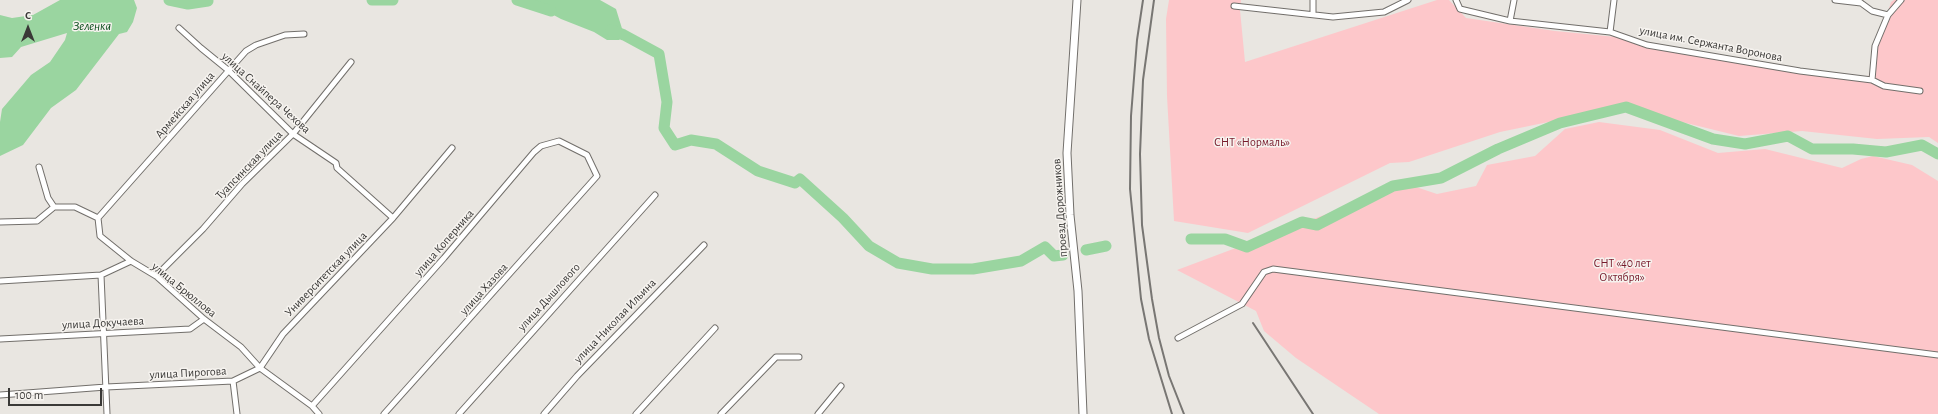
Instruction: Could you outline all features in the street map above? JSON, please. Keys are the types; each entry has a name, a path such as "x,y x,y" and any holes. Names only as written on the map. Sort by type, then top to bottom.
{"main road":[{"name":"проезд Дорожников","path":"1077,0 1067,153 1070,215 1078,291 1083,414"}],"street":[{"path":"1312,0 1313,14"},
{"path":"1234,6 1333,17 1384,12 1408,0"},
{"name":"улица им. Сержанта Воронова","path":"1456,0 1460,9 1510,20 1610,32 1647,45 1800,71 1872,80 1884,86 1920,91"},
{"path":"1510,20 1514,0"},
{"path":"1610,32 1614,0"},
{"path":"1835,0 1859,2 1872,11 1888,16"},
{"path":"1872,80 1875,46 1888,16 1901,0"},
{"name":"улица Снайпера Чехова","path":"179,28 228,70 293,134 336,163 337,168 393,218"},
{"name":"Армейская улица","path":"98,218 246,51 256,45 285,35 304,34"},
{"name":"Туапсинская улица","path":"156,276 203,229 242,184 293,134 350,62"},
{"name":"улица Коперника","path":"312,406 444,258 534,152 541,146 558,141 587,154 597,176"},
{"name":"Университетская улица","path":"260,368 283,334 393,218 452,148"},
{"path":"39,167 48,198 54,207"},
{"name":"улица Хазова","path":"384,414 597,176"},
{"name":"улица Дышлового","path":"459,414 655,195"},
{"path":"0,222 37,221 54,207 75,207 98,218"},
{"name":"улица Брюллова","path":"98,218 100,236 131,261 156,276 204,320 241,347 260,368 312,406 319,414"},
{"name":"улица Николая Ильина","path":"544,414 577,376 704,245"},
{"path":"0,281 101,275 131,261"},
{"path":"1178,338 1242,304 1264,272 1273,270 1938,355"},
{"path":"101,275 107,414"},
{"name":"улица Докучаева","path":"0,339 104,332 190,329 204,320"},
{"path":"636,414 715,328"},
{"path":"721,414 776,357 799,357"},
{"path":"237,414 233,381 260,368"},
{"name":"улица Пирогова","path":"0,395 106,387 233,381"},
{"path":"818,414 841,386"}],"green space":[{"name":"СНТ «Нормаль»","path":"1169,0 1241,0 1240,10 1245,62 1437,0 1449,0 1466,18 1555,31 1616,37 1733,60 1867,81 1891,2 1894,0 1938,0 1938,143 1929,137 1877,139 1802,131 1739,136 1621,107 1500,132 1409,162 1390,163 1248,233 1174,221 1167,96 1166,19"},
{"name":"СНТ «40 лет Октября»","path":"1599,122 1660,130 1718,153 1765,149 1842,168 1861,159 1873,156 1912,165 1938,181 1938,414 1379,414 1296,358 1264,331 1256,311 1177,270 1407,184 1437,194 1476,186 1487,165 1535,156 1565,129"}],"water":[{"name":"Зеленка","path":"60,0 134,0 137,8 133,22 127,32 119,34 76,90 51,108 23,145 0,156 0,122 2,109 31,75 50,62 65,40 67,33 21,47 12,57 0,58 0,15 12,18 33,15"},
{"path":"514,0 600,0 616,9 624,35 619,40 607,40 594,32 561,19 535,5"}],"waterway":[{"path":"169,0 188,4 208,1 207,0"},
{"path":"372,0 393,0"},
{"path":"517,0 551,11"},
{"path":"611,30 624,35 659,54 667,102 664,128 675,145 691,140 716,144 758,171 795,183 800,179 843,218 869,246 898,263 932,269 973,269 1021,261 1045,247 1054,256 1063,255"},
{"path":"1191,239 1225,239 1247,247 1302,222 1317,225 1393,186 1441,178 1498,149 1560,123 1626,107 1713,139 1745,144 1788,136 1812,149 1853,149 1886,152 1922,145 1938,154"},
{"path":"1086,250 1106,246"}],"railway":[{"path":"1143,0 1137,40 1131,116 1130,189 1141,299 1149,339 1172,414"},
{"path":"1154,0 1143,80 1140,154 1142,225 1159,338 1169,376 1184,414"},
{"path":"1253,323 1313,414"}]}
